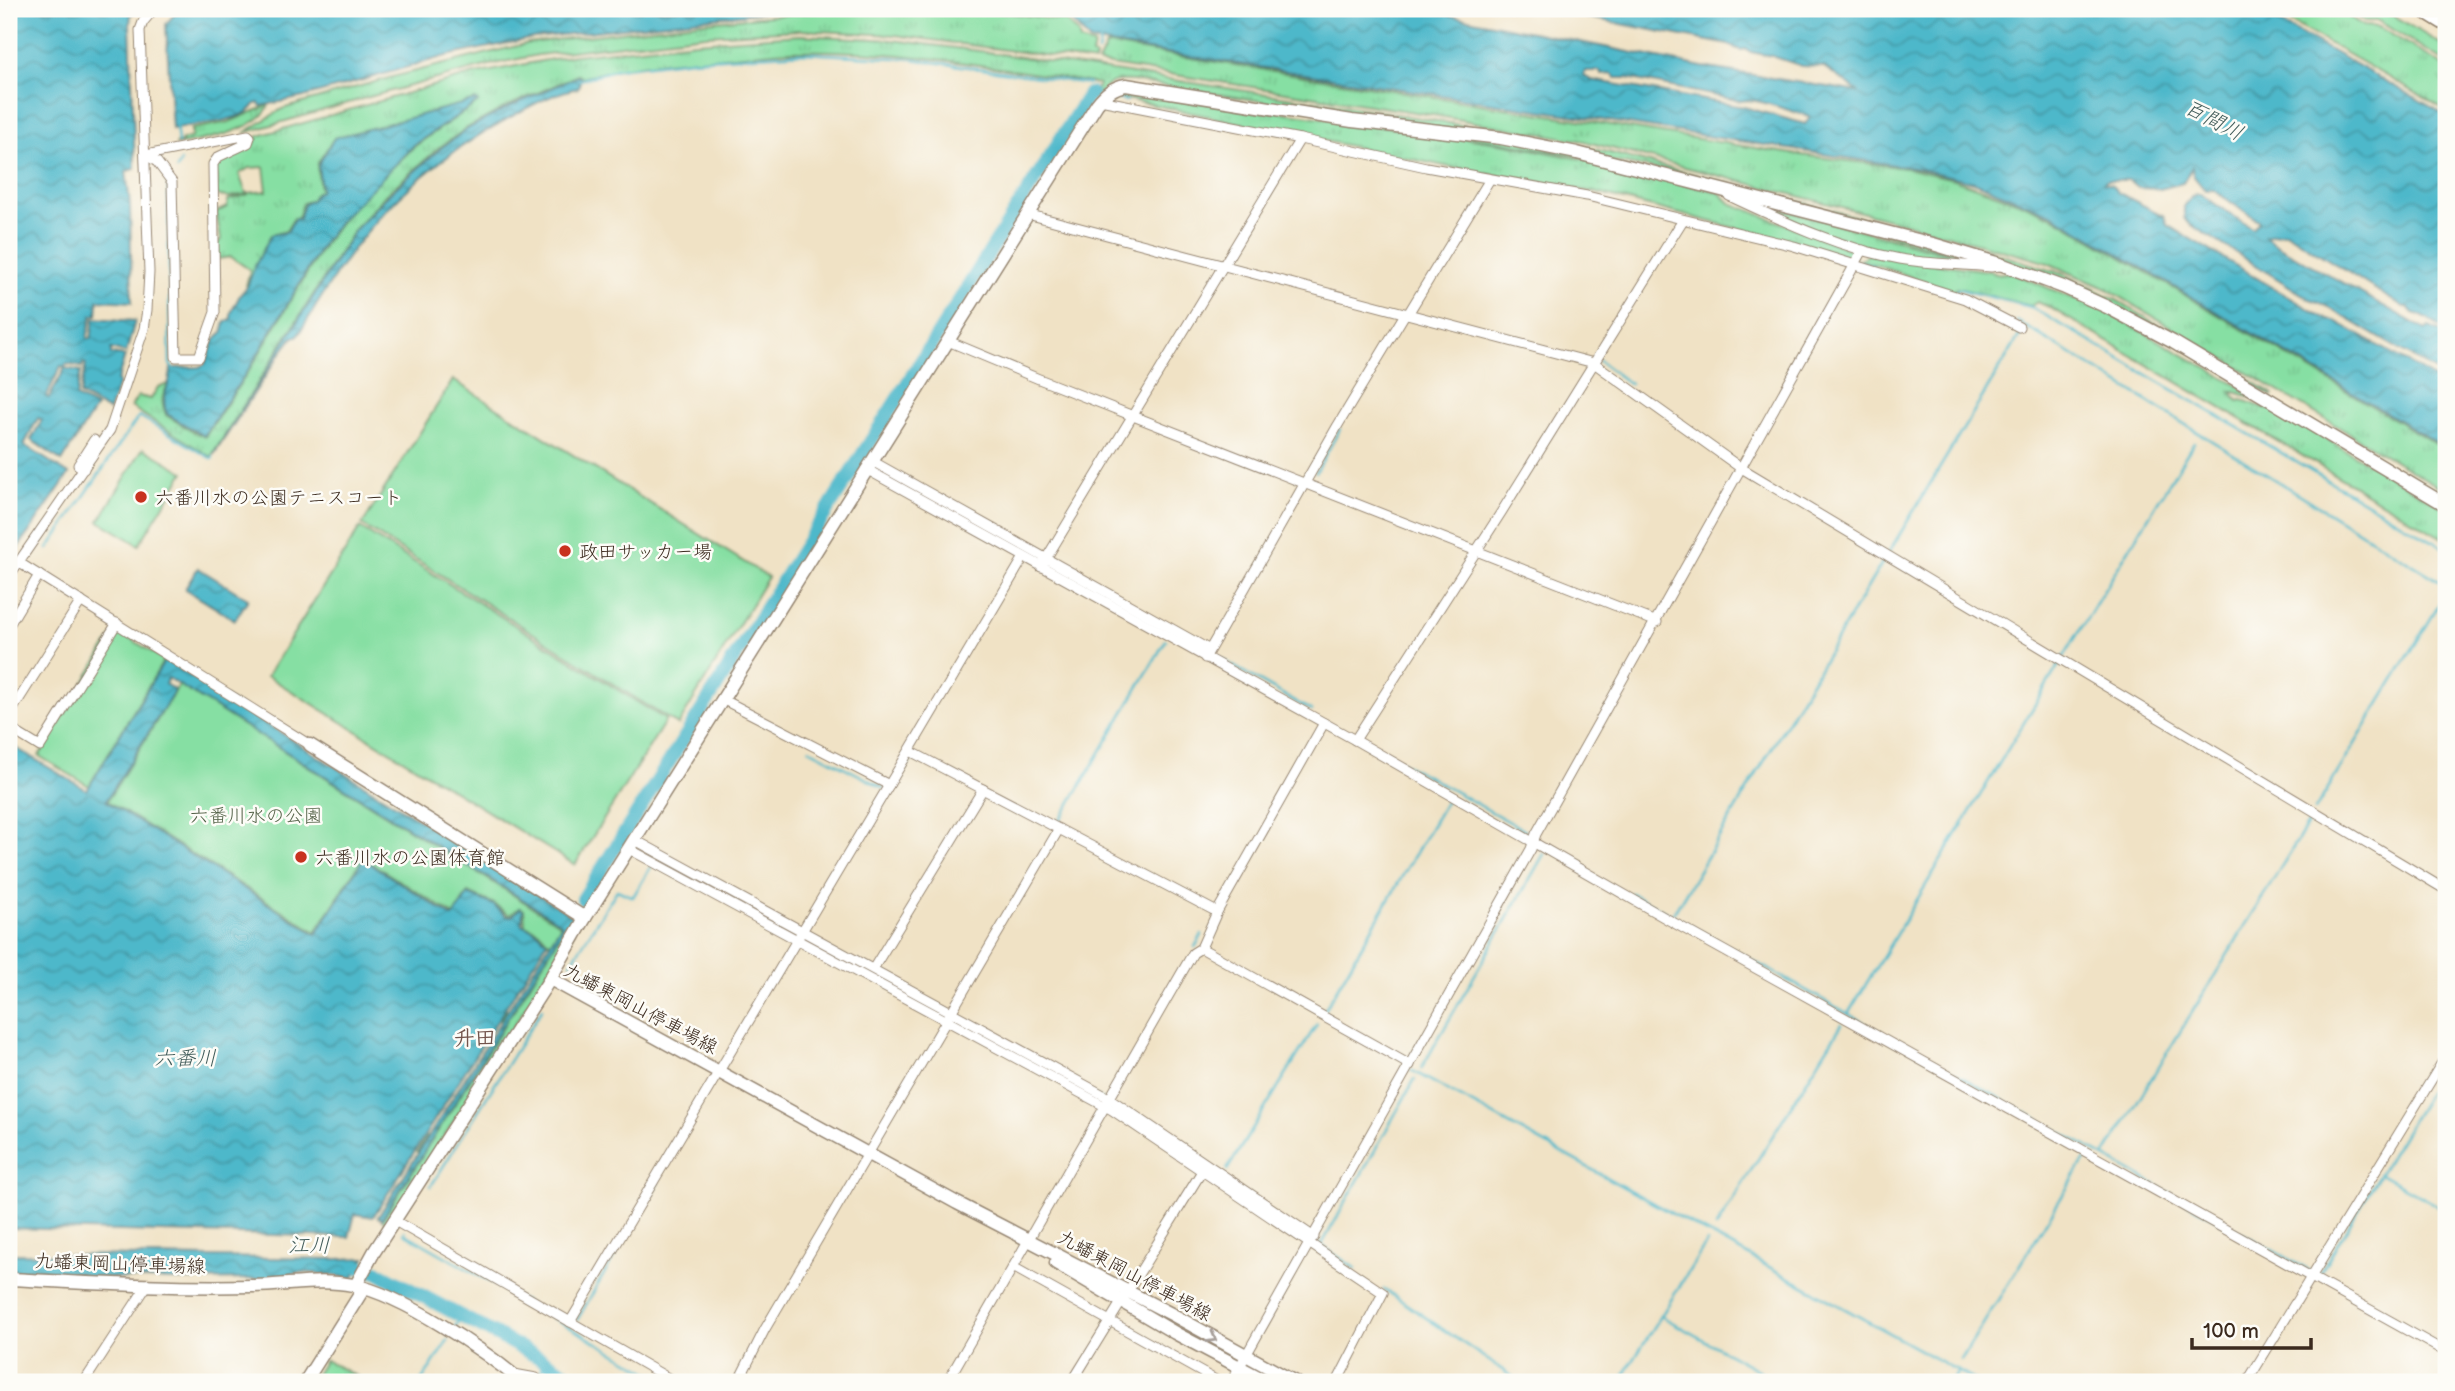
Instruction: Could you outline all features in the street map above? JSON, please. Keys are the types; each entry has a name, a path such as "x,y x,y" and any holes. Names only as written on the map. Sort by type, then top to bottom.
{"street":[{"path":"9,576 102,443 116,416 144,329 149,272 140,30 154,9"},
{"path":"2420,9 2446,25"},
{"path":"550,979 585,918 1100,100 1111,89 1126,85 1352,121 1501,138 1577,153 1933,244 2003,265 2106,307 2173,342 2446,505"},
{"path":"1100,100 1587,196 1794,246 1965,299 2019,327"},
{"path":"248,135 250,137 248,143 218,157 213,164 215,312 199,358 176,358 172,183 158,162 146,155 248,135"},
{"path":"1043,562 1300,139"},
{"path":"1207,653 1406,312 1490,179"},
{"path":"1730,191 1729,196 1821,239 1900,259 1991,267 2003,265"},
{"path":"1027,214 1595,361 1742,466 2446,890"},
{"path":"1356,738 1683,220"},
{"path":"1231,1382 1409,1067 1654,620 1863,250"},
{"path":"948,341 1654,620"},
{"path":"84,469 78,465 94,440"},
{"path":"869,465 1024,557 1043,562"},
{"path":"869,465 1207,653 1533,843 2446,1352"},
{"path":"570,1322 1024,557"},
{"path":"18,562 585,918"},
{"path":"9,625 39,575"},
{"path":"9,715 81,601"},
{"path":"9,728 40,747 117,623"},
{"path":"724,700 887,788"},
{"path":"947,1382 1193,953 1199,950 1217,912 1324,723"},
{"path":"910,751 1057,831 1217,912"},
{"path":"873,969 981,791"},
{"path":"740,1381 765,1329 1057,831"},
{"path":"632,844 1107,1102 1312,1240 1383,1293 1337,1382"},
{"path":"800,935 873,969 948,1016"},
{"path":"1199,950 1409,1067"},
{"name":"九蟠東岡山停車場線","path":"360,1284 370,1259 550,979 1124,1296 1240,1368 1268,1382"},
{"path":"2247,1382 2446,1056"},
{"path":"1107,1102 1202,1171 1312,1240"},
{"path":"1072,1382 1202,1171"},
{"path":"395,1221 675,1382"},
{"path":"1014,1268 1219,1382"},
{"name":"九蟠東岡山停車場線","path":"9,1279 255,1286 319,1280 360,1284 444,1327 517,1378"},
{"path":"84,1382 148,1284"},
{"path":"304,1382 360,1284"},
{"name":"九蟠東岡山停車場線","path":"1124,1296 1295,1382"},
{"path":"517,1378 536,1378 542,1382"}],"green space":[{"path":"845,9 932,9 1010,13 1066,21 1078,33 1080,41 1094,45 1092,55 1096,57 1095,62 895,35 800,30 705,35 538,55 489,65 244,133 282,109 392,77 529,43 704,22"},
{"path":"2268,9 2336,9 2364,26 2379,27 2446,67 2446,110"},
{"path":"2345,9 2382,9 2446,47 2446,62 2378,21 2365,21"},
{"path":"800,35 892,40 1340,105 1540,138 1607,152 1986,250 2063,274 2118,301 2273,394 2272,396 2082,291 1679,173 1338,113 1133,81 1114,82 1099,94 1095,93 1099,84 985,66 908,56 792,51 647,64 582,78 578,75 506,107 467,128 440,147 386,194 354,230 211,457 131,407 138,396 151,399 158,387 169,384 163,399 166,415 205,437 342,220 415,146 478,102 476,100 334,138 317,164 320,190 312,200 303,203 298,218 294,218 286,231 271,235 246,286 250,270 231,257 217,259 216,246 221,239 216,212 227,207 228,200 249,194 228,197 216,194 216,163 254,144 258,136 471,75 576,55 696,42","holes":["264,167 267,191 246,193 239,174 249,168"]},
{"path":"1106,46 1793,154 1906,168 1954,179 2055,218 2446,450 2446,491 2107,289 2048,263 1908,224 1583,141 1098,63"},
{"path":"1133,91 1507,144 1612,165 1719,192 1730,203 1852,250 1855,258 1593,192 1454,168 1116,95"},
{"path":"269,105 254,122 242,128 176,145 192,137 191,129 229,122"},
{"path":"1744,199 1984,263 1899,256 1821,236"},
{"path":"1868,254 1996,274 2010,272 2111,314 2265,401 2231,391 2238,401 2268,409 2274,408 2446,509 2446,540 2047,306 2037,302 2031,306 1957,288 1955,291 1860,260"},
{"name":"政田サッカー場","path":"453,380 768,577 678,725 362,525"},
{"name":"六番川水の公園テニスコート","path":"143,448 184,472 139,545 99,521"},
{"path":"360,528 666,720 575,865 267,676"},
{"path":"122,633 164,660 89,786 39,756 113,635"},
{"name":"六番川水の公園","path":"179,685 561,925 550,943 540,932 525,925 524,910 520,908 509,915 494,904 468,893 454,915 363,858 316,932 107,801"},
{"path":"565,927 573,932 389,1224 382,1220 422,1156 417,1152 426,1137 432,1140 505,1024 499,1020 506,1009 513,1012"},
{"path":"325,1360 367,1382 311,1382"}],"water":[{"path":"9,9 136,9 131,15 130,24 135,169 126,171 130,205 132,302 98,300 97,315 92,315 87,338 91,339 94,318 135,321 126,353 111,349 111,354 125,356 109,411 80,395 86,364 83,363 82,367 66,364 65,367 61,366 46,397 49,398 65,368 81,371 76,397 96,407 62,461 31,440 42,420 38,418 24,445 69,474 9,561"},
{"path":"179,9 791,9 533,38 446,56 304,97 261,106 259,103 255,104 250,110 230,119 172,129 166,24"},
{"name":"百間川","path":"1025,9 1419,9 1702,67 1859,92 1824,67 1802,66 1729,45 1532,9 2256,9 2446,115 2446,330 2413,313 2408,307 2403,307 2285,232 2265,236 2276,245 2426,330 2429,327 2446,334 2446,377 2310,299 2191,225 2184,218 2184,206 2194,195 2200,194 2253,229 2259,221 2213,190 2205,190 2193,175 2192,167 2183,183 2160,189 2140,188 2128,180 2106,180 2104,183 2112,185 2117,192 2164,216 2167,225 2328,320 2335,321 2446,385 2446,448 2051,214 1974,182 1920,169 1090,41 1066,15","holes":["1585,71 1600,71 1601,75 1612,74 1616,78 1765,103 1809,116 1809,119 1805,124 1744,107 1591,80 1583,75"]},
{"path":"578,76 581,78 578,88 541,101 483,133 421,177 385,212 345,261 297,337 293,337 280,354 211,459 355,230 388,195 441,148 469,128"},
{"path":"476,100 478,102 414,145 342,219 324,242 252,364 204,436 167,414 164,402 171,368 199,367 205,364 215,339 222,333 225,322 231,319 231,313 247,287 271,235 287,232 295,218 299,219 304,204 321,190 318,165 334,138"},
{"path":"198,568 248,599 235,620 185,589"},
{"name":"六番川","path":"165,660 574,917 569,929 565,927 382,1219 378,1217 562,924 168,678 165,684 175,690 106,801 316,934 363,859 453,917 468,894 494,905 507,917 520,908 523,910 522,924 539,933 547,942 373,1217 355,1214 349,1237 9,1228 9,744 87,790"},
{"path":"9,1254 365,1258 353,1278 304,1272 262,1279 174,1280 9,1274"}],"waterway":[{"path":"1098,52 1100,41"},
{"path":"580,80 617,69 692,60 803,53 912,59 1089,84"},
{"path":"1092,87 1093,94"},
{"path":"583,899 1091,94"},
{"path":"1115,98 1126,101"},
{"path":"176,125 178,143"},
{"path":"177,169 181,161"},
{"path":"168,182 170,364 174,370"},
{"path":"1860,262 1874,266"},
{"path":"1956,292 1958,289 2031,307 2446,549"},
{"path":"2017,321 2446,585"},
{"path":"1889,552 2021,333"},
{"path":"1599,361 1630,384"},
{"path":"48,549 139,416 212,459 213,457"},
{"path":"1316,472 1340,429"},
{"path":"2063,658 2194,442"},
{"path":"859,460 863,462"},
{"path":"881,472 936,503"},
{"path":"1672,916 1885,558"},
{"path":"2315,810 2445,595"},
{"path":"1058,824 1166,640"},
{"path":"1212,654 1312,711"},
{"path":"1848,1014 2060,663"},
{"path":"709,697 714,700"},
{"path":"809,749 884,788"},
{"path":"890,790 894,788 911,759 918,760"},
{"path":"1400,761 1526,831"},
{"path":"1324,1011 1446,801"},
{"path":"2104,1156 2310,820"},
{"path":"644,851 946,1015"},
{"path":"1421,1069 1544,854"},
{"path":"571,963 617,890 633,897 652,865"},
{"path":"1631,893 2310,1271"},
{"path":"1195,947 1202,935"},
{"path":"431,1186 542,1009"},
{"path":"951,1018 1103,1100"},
{"path":"1227,1170 1317,1024"},
{"path":"1716,1227 1842,1024"},
{"path":"2318,1276 2446,1064"},
{"path":"1411,1070 1978,1382"},
{"path":"1321,1246 1415,1079"},
{"path":"1961,1360 2085,1159"},
{"path":"2382,1175 2446,1210"},
{"path":"577,1320 658,1182"},
{"path":"405,1231 404,1233 666,1382"},
{"path":"1315,1241 1356,1269"},
{"path":"1620,1382 1707,1242"},
{"name":"江川","path":"355,1266 377,1272 542,1359 580,1382"},
{"path":"1384,1289 1520,1382"},
{"path":"1661,1316 1779,1382"},
{"path":"455,1327 461,1317"},
{"path":"421,1382 448,1340"},
{"path":"538,1376 546,1362"},
{"path":"1952,1382 1958,1371"}],"place":[{"name":"六番川水の公園テニスコート","path":"141,497"},
{"name":"政田サッカー場","path":"565,551"},
{"name":"六番川水の公園体育館","path":"301,857"}],"district":[{"name":"升田","path":"475,1038"}]}
